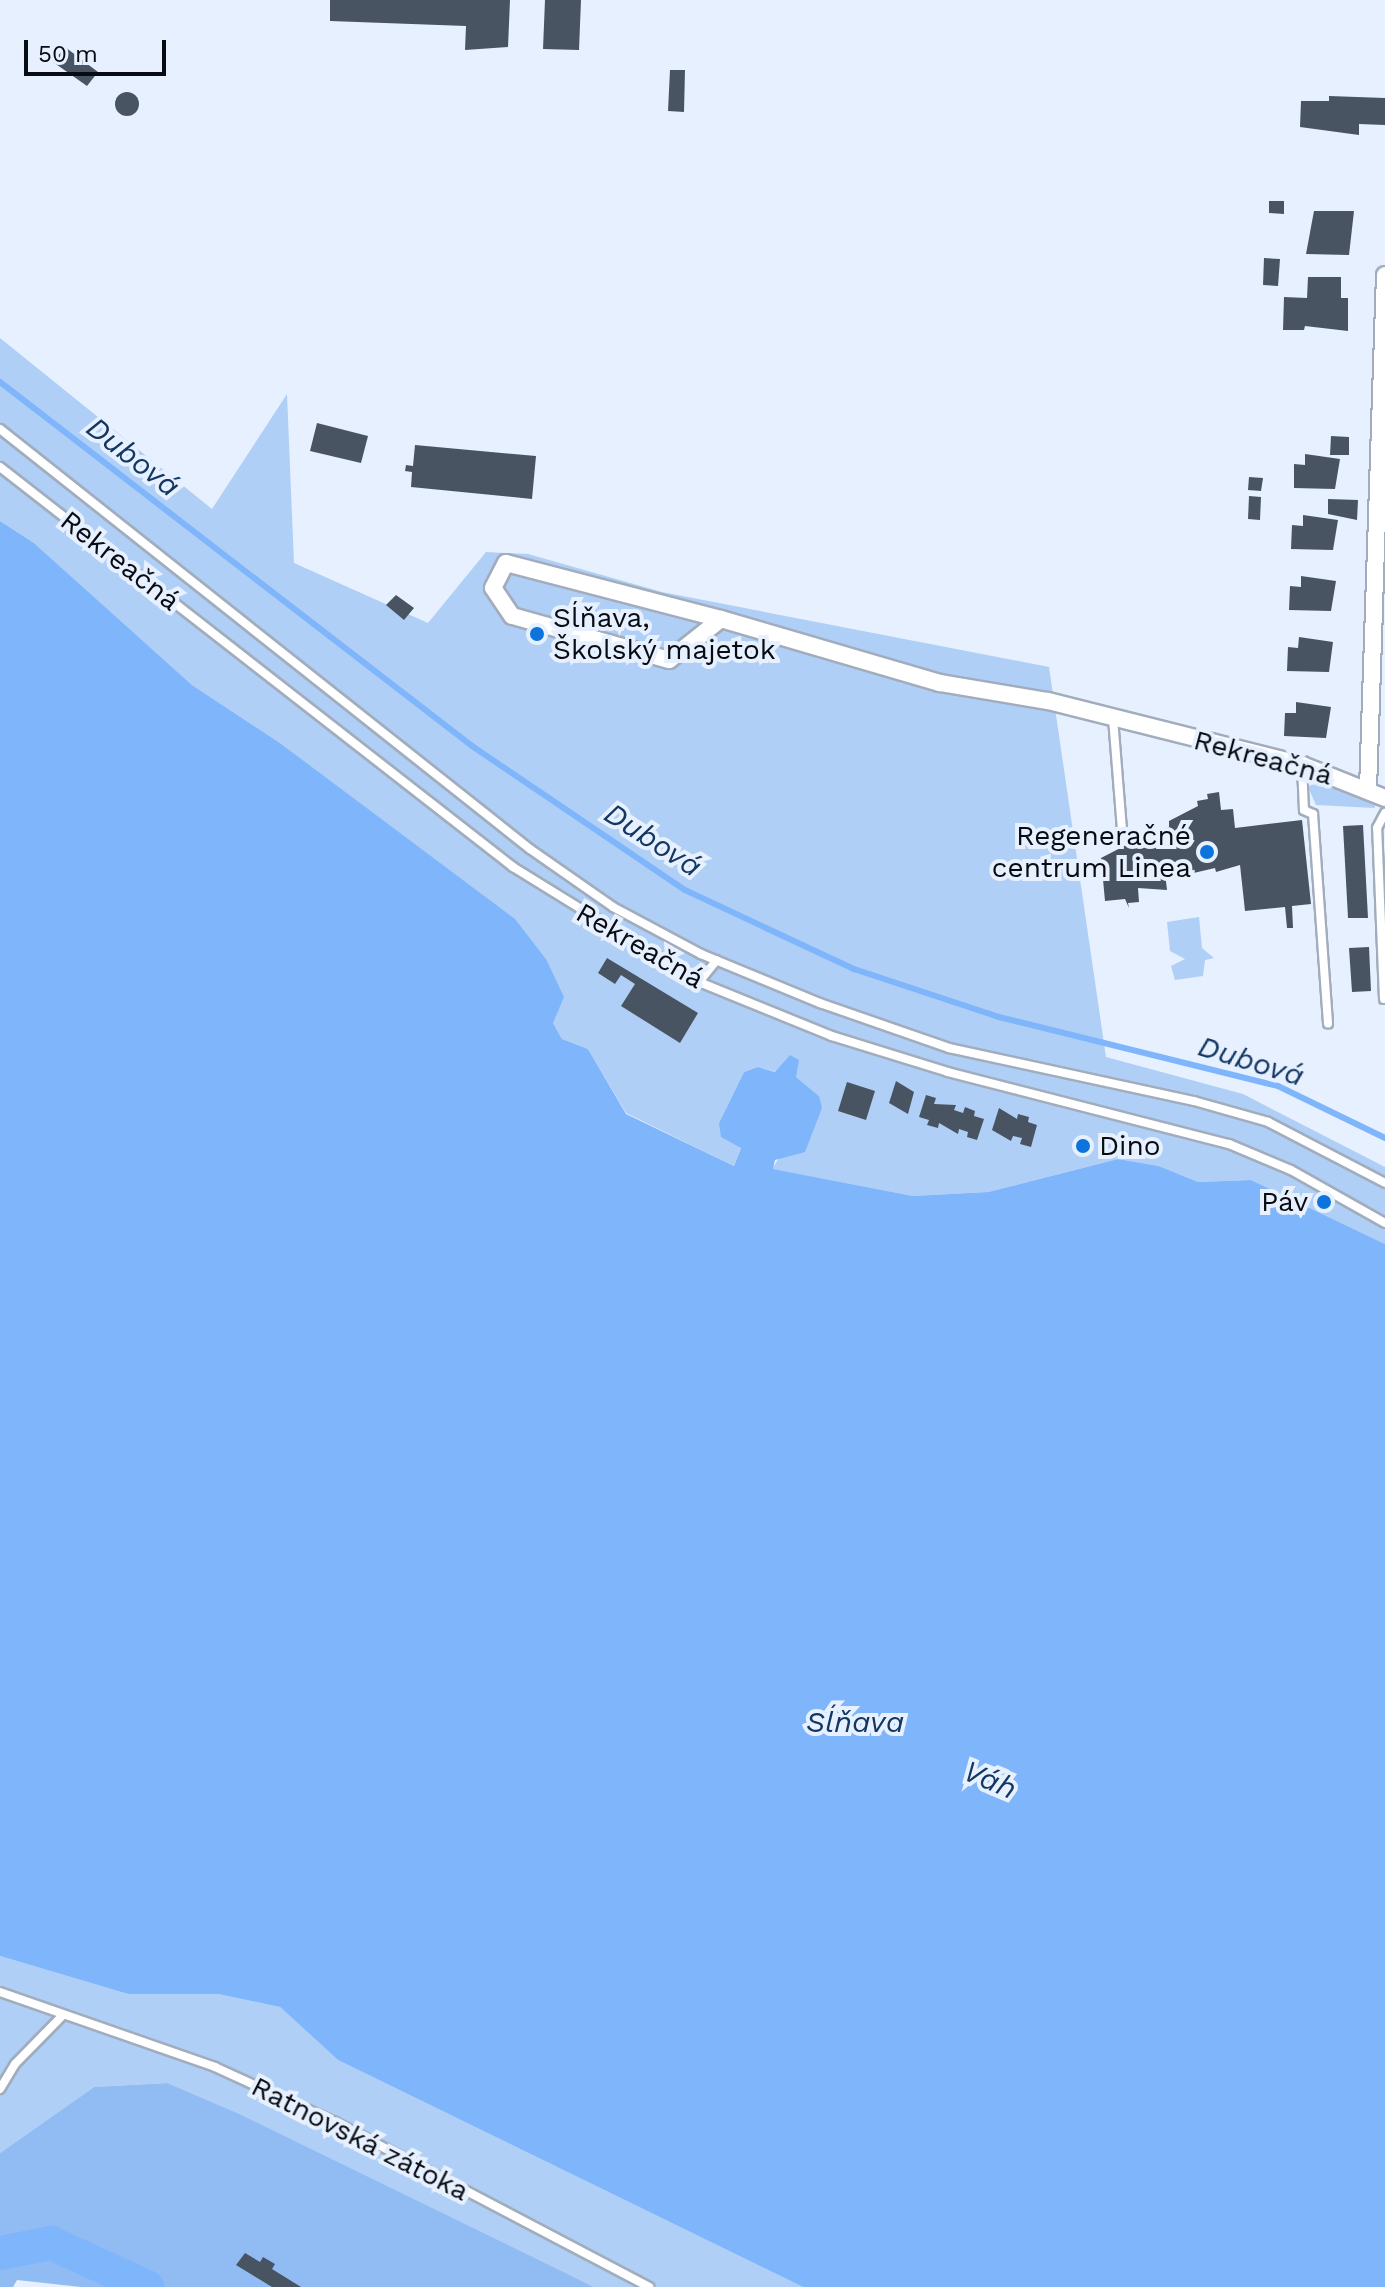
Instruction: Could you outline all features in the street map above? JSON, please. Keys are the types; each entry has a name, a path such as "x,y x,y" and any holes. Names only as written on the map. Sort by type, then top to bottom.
{"street":[{"path":"1368,790 1379,629 1385,275"},
{"name":"Rekreačná","path":"721,619 669,660 512,616 493,588 506,563 721,619 940,683 1048,701 1302,765 1385,798"}],"lane":[{"path":"0,429 530,849 613,907 717,960 949,1048 1268,1122 1385,1183"},
{"name":"Rekreačná","path":"0,467 513,867 699,982 832,1036 948,1072 1229,1144 1291,1170 1385,1223"},
{"path":"1113,718 1122,829"},
{"path":"1302,765 1304,810 1313,814 1328,1023"},
{"path":"1384,999 1377,828 1385,813"},
{"path":"699,982 717,960"},
{"name":"Ratnovská zátoka","path":"0,1992 61,2017 215,2067 335,2122 649,2287"},
{"path":"0,2089 15,2064 51,2033 61,2017"}],"shaded area":[{"path":"0,338 212,509 287,394 294,563 428,623 486,552 528,554 662,592 1049,667 1106,1057 1243,1094 1385,1167 1385,1244 1251,1180 1198,1182 1159,1166 1118,1159 988,1192 913,1196 772,1169 819,1096 796,1077 758,1067 744,1072 719,1123 741,1147 734,1166 626,1113 588,1049 562,1039 553,1023 546,959 514,919 280,743 192,685 34,543 0,521"},
{"path":"1323,777 1374,800 1375,808 1316,805 1308,787"},
{"path":"1199,917 1202,948 1214,958 1205,960 1203,976 1175,980 1171,966 1185,959 1170,951 1167,922"},
{"path":"0,1956 128,1994 218,1994 280,2007 338,2060 803,2287 594,2287 166,2083 94,2087 0,2153"},
{"path":"167,2083 239,2114 594,2287 81,2287 17,2280 13,2287 0,2287 0,2153 94,2087"}],"water":[{"name":"Sĺňava","path":"0,521 34,543 192,685 280,743 515,919 546,959 564,997 553,1023 562,1039 588,1049 626,1114 734,1166 741,1148 721,1137 719,1123 744,1072 758,1067 775,1072 790,1055 799,1060 796,1077 819,1096 822,1108 805,1152 775,1160 773,1169 913,1196 988,1192 1118,1159 1159,1166 1198,1182 1251,1180 1385,1244 1385,2287 803,2287 338,2060 280,2007 218,1994 128,1994 0,1956"}],"building":[{"path":"330,0 510,0 508,47 465,50 466,26 330,21"},
{"path":"545,0 581,0 579,50 543,49"},
{"path":"65,47 98,72 87,86 53,62"},
{"path":"670,70 685,70 684,112 668,111"},
{"path":"127,92 138,99 139,104 132,115 127,116 116,109 115,104 122,93"},
{"path":"1329,96 1385,98 1385,125 1359,124 1359,135 1300,127 1301,101 1329,101"},
{"path":"1269,201 1284,201 1284,214 1269,213"},
{"path":"1314,211 1354,211 1349,255 1306,254"},
{"path":"1264,258 1280,259 1278,286 1263,285"},
{"path":"1308,277 1341,277 1341,298 1348,298 1348,331 1305,326 1304,330 1283,330 1284,297 1307,298"},
{"path":"317,423 368,436 361,463 310,451"},
{"path":"1331,436 1349,437 1349,455 1330,455"},
{"path":"415,445 536,456 532,499 411,487 412,472 405,471 406,465 413,466"},
{"path":"1305,454 1340,459 1335,489 1294,488 1294,464 1305,465"},
{"path":"1249,477 1263,478 1261,491 1248,490"},
{"path":"1249,496 1261,497 1260,520 1248,519"},
{"path":"1328,499 1358,500 1357,520 1328,514"},
{"path":"1303,515 1338,520 1333,550 1291,549 1292,525 1303,526"},
{"path":"1301,576 1336,581 1331,611 1289,610 1290,586 1301,587"},
{"path":"396,595 414,608 404,620 386,605"},
{"path":"1299,637 1333,642 1329,672 1287,671 1288,647 1298,648"},
{"path":"1296,702 1331,707 1326,738 1284,736 1285,713 1296,713"},
{"name":"Regeneračné centrum Linea","path":"1219,792 1221,810 1233,809 1235,828 1302,820 1311,904 1292,906 1293,928 1287,928 1285,907 1245,911 1240,865 1216,872 1215,868 1185,875 1185,871 1165,873 1167,890 1138,888 1139,902 1128,903 1129,908 1125,899 1105,901 1101,858 1130,843 1129,838 1141,836 1142,842 1151,841 1152,848 1162,847 1159,828 1169,827 1169,821 1198,806 1197,801 1208,799 1207,794"},
{"path":"1363,825 1368,918 1348,918 1343,826"},
{"path":"1369,947 1371,991 1352,992 1349,948"},
{"path":"607,958 698,1013 680,1043 621,1006 635,984 621,975 615,984 598,973"},
{"path":"896,1081 914,1092 908,1114 889,1103"},
{"path":"847,1082 875,1091 866,1120 838,1111"},
{"path":"926,1095 936,1098 934,1104 956,1105 954,1110 963,1113 965,1107 975,1111 974,1116 984,1119 977,1140 967,1137 968,1132 959,1129 958,1134 939,1123 938,1128 927,1125 929,1120 919,1117"},
{"path":"999,1108 1017,1119 1018,1114 1029,1117 1028,1122 1037,1125 1031,1147 1020,1144 1022,1138 1013,1136 1011,1141 992,1130"},
{"path":"245,2253 260,2262 263,2257 275,2264 272,2269 301,2287 272,2287 236,2265"}],"waterway":[{"name":"Dubová","path":"0,382 472,746 685,890 854,969 999,1017 1278,1086 1385,1138"},
{"path":"0,2253 51,2243 147,2287"}],"place":[{"name":"Sĺňava, Školský majetok","path":"537,634"},
{"name":"Regeneračné centrum Linea","path":"1207,852"},
{"name":"Dino","path":"1083,1146"},
{"name":"Páv","path":"1324,1202"}],"water label":[{"name":"Váh","path":"990,1780"}]}
